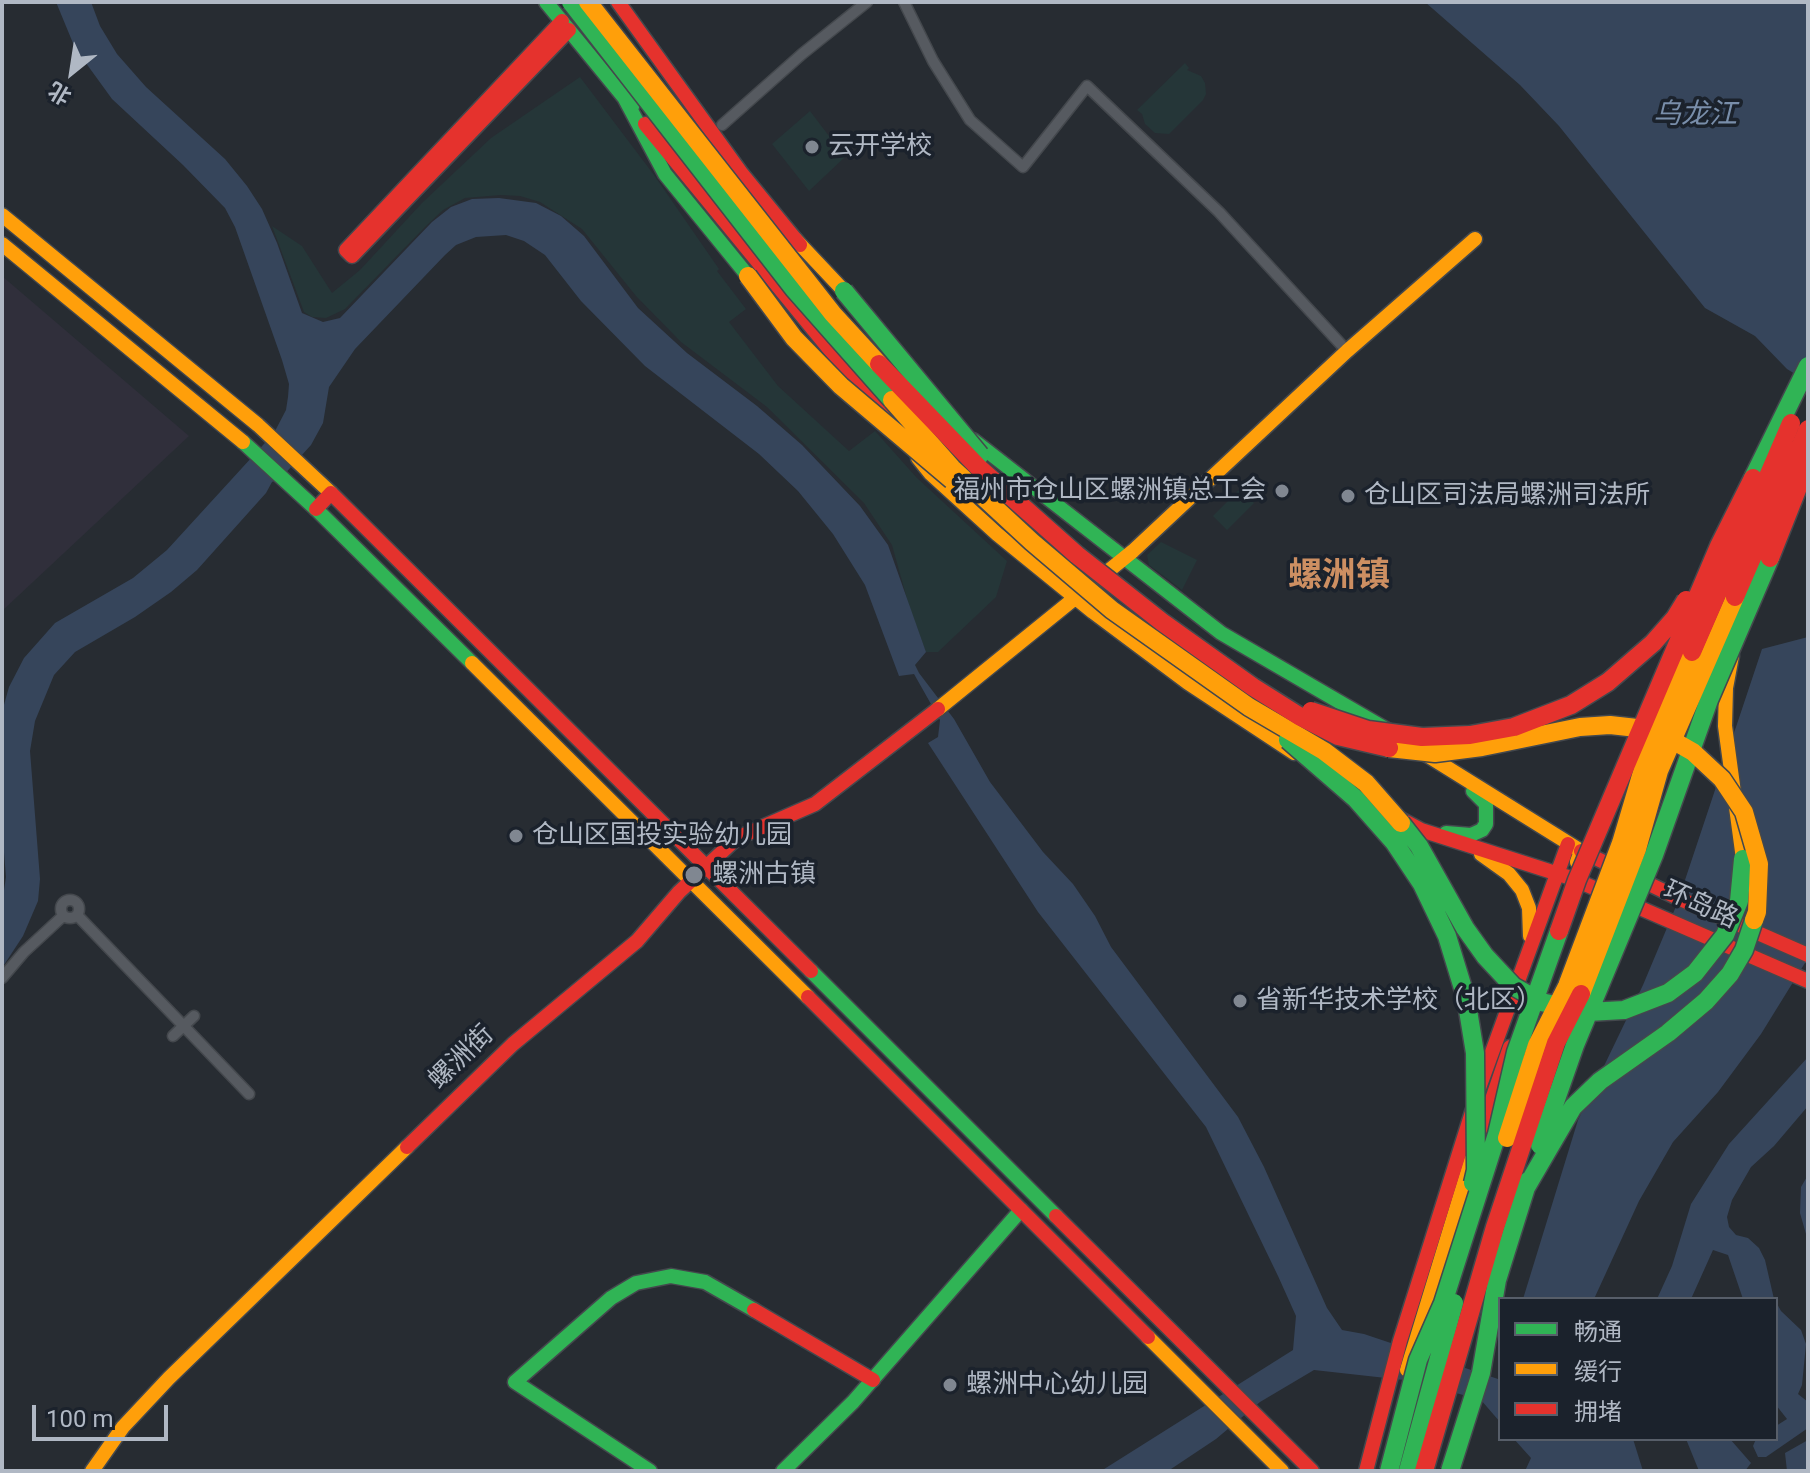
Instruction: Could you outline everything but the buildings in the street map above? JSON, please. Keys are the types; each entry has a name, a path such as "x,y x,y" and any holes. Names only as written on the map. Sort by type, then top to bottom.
{"main road":[{"path":"546,2 930,473 997,534 1074,597 1233,714 1362,799 1421,830 1471,847 1509,874 1522,890 1529,908 1530,943"},
{"path":"571,2 794,289 952,468 1112,610 1249,707 1337,781 1376,820 1422,884 1447,936 1466,998 1475,1053 1476,1170 1462,1240"},
{"path":"588,2 833,314 924,413 1077,555 1162,622 1299,716 1338,736 1377,747 1435,753 1580,727 1610,725 1651,731 1680,744 1707,763 1722,779 1744,812 1756,848 1760,879 1757,912 1749,940 1738,962 1706,1001 1668,1033 1600,1081 1573,1107 1524,1191"},
{"path":"618,2 742,174 845,301 950,419 1124,559 1239,646 1380,724 1436,761 1486,804 1488,818 1482,830 1471,835 1421,830"},
{"path":"565,26 352,256 346,250 565,26"},
{"path":"625,99 665,174 794,338 841,386 917,452 1004,517"},
{"path":"2,215 258,425 331,493 1312,1471"},
{"path":"795,239 844,291 946,411 1014,499"},
{"name":"螺洲街","path":"92,1471 123,1427 169,1378 513,1044 637,941 690,879 737,838 815,804 910,733 1124,559 1347,351 1475,239"},
{"path":"2,244 244,443 316,509 1282,1471"},
{"path":"1389,1471 1418,1360 1443,1303 1497,1134 1516,1052 1568,903 1640,726 1719,546 1808,366"},
{"path":"1408,1471 1466,1260 1537,1045 1567,986 1621,843 1645,762 1808,383"},
{"path":"1424,1471 1495,1227 1556,1043 1583,991 1637,849 1659,771 1808,429"},
{"path":"1450,1471 1481,1373 1497,1280 1524,1191 1575,1045 1654,855 1709,700 1808,462"},
{"path":"316,509 331,493"},
{"path":"1210,655 1287,699 1368,730 1422,737 1491,732 1571,705 1632,664 1675,618 1719,546"},
{"path":"1249,707 1324,751 1380,797 1419,846 1477,946 1513,986 1553,1005 1605,1013 1637,1006 1678,987 1715,950 1735,915 1743,859 1725,726 1726,688 1735,641"},
{"name":"环岛路","path":"1436,761 1574,848 1808,955"},
{"name":"环岛路","path":"1471,847 1564,875 1808,981"},
{"path":"1407,1343 1574,848"},
{"path":"1366,1471 1396,1383 1491,1052 1530,943 1564,875"},
{"path":"783,1471 873,1380 1021,1210"},
{"path":"650,1471 515,1382 611,1298 636,1283 671,1276 705,1282 873,1380"},
{"path":"1380,1471 1396,1383"}],"street":[{"path":"722,125 867,2"},
{"path":"904,2 933,61 970,120 1023,167 1087,86 1219,212 1347,351"},
{"path":"63,916 61,908 69,900 77,904 77,915 249,1094"},
{"path":"63,916 72,918 77,915"},
{"path":"2,978 24,952 63,916"},
{"path":"173,1036 194,1016"}],"shaded area":[{"path":"1185,63 1189,68 1187,70 1201,76 1206,94 1169,134 1155,133 1137,110"},
{"path":"580,77 654,175 746,309 729,322 778,386 849,451 875,431 917,478 1007,561 996,597 938,652 926,652 892,545 864,503 767,407 681,342 636,296 582,229 540,202 520,196 465,198 443,210 345,309 326,318 312,317 304,312 272,226 302,246 332,293 360,270 422,203 491,138"},
{"path":"810,111 845,157 809,191 772,144"},
{"path":"2,276 189,436 2,611"},
{"path":"1240,489 1254,503 1227,530 1213,516"},
{"path":"1161,542 1197,560 1182,590 1149,565 1147,555"}],"water":[{"path":"56,2 91,2 100,26 117,54 146,87 225,159 247,186 262,209 277,243 302,313 323,322 340,318 432,222 451,207 472,199 499,198 536,203 561,216 584,236 638,308 687,353 802,445 860,506 888,545 926,652 915,665 919,673 954,719 990,782 1043,852 1073,884 1111,947 1238,1117 1264,1167 1327,1308 1342,1330 1364,1334 1498,1379 1498,1420 1481,1400 1413,1381 1314,1370 1260,1402 1216,1439 1168,1471 1101,1471 1293,1350 1296,1316 1278,1276 1206,1127 1038,912 928,743 938,737 940,720 914,674 899,676 865,585 833,534 798,491 759,454 645,366 581,301 545,255 524,241 506,235 476,237 456,245 445,255 355,349 329,387 323,423 311,445 281,478 272,482 266,493 197,570 135,617 75,652 54,675 35,721 30,751 40,879 38,901 23,936 2,968 2,903 6,877 2,828 2,712 9,687 24,658 55,623 133,578 167,550 274,433 286,410 289,384 235,227 225,208 112,99 75,48"},
{"name":"乌龙江","path":"1425,2 1808,2 1808,382 1787,369 1755,336 1705,308 1559,126 1520,85"},
{"path":"1808,637 1808,958 1761,1034 1718,1092 1673,1142 1639,1201 1595,1297 1524,1297 1578,1120 1643,985 1677,904 1762,649"},
{"path":"1808,1057 1808,1106 1774,1146 1751,1167 1732,1200 1727,1217 1729,1227 1736,1235 1748,1238 1759,1248 1774,1297 1742,1297 1728,1255 1713,1250 1692,1297 1658,1297 1672,1266 1691,1204 1729,1144"},
{"path":"1808,1175 1808,1241 1800,1213 1801,1187"},
{"path":"1778,1306 1801,1330 1806,1344 1802,1385 1798,1394 1808,1402 1808,1428 1766,1457 1758,1457 1753,1446 1755,1441 1778,1441 1778,1425 1787,1419 1778,1408"},
{"path":"1808,1440 1808,1471 1787,1471 1785,1453"},
{"path":"1516,1441 1634,1441 1643,1471 1525,1471 1531,1458"},
{"path":"1687,1441 1732,1441 1751,1463 1745,1471 1699,1471"}],"traffic: fast":[{"path":"546,2 632,107"},
{"path":"571,2 794,289 892,400"},
{"path":"625,99 665,174 748,276"},
{"path":"844,291 980,455"},
{"path":"1753,478 1808,366"},
{"path":"973,440 1221,633 1391,732"},
{"path":"243,442 316,509 472,663"},
{"path":"1540,1145 1575,1045 1654,855 1709,700 1770,558"},
{"path":"1288,740 1356,799 1394,842 1422,884 1447,936 1466,998 1475,1053 1476,1170 1473,1183"},
{"path":"1446,833 1471,835 1482,830 1486,824 1486,804 1473,791"},
{"path":"1401,823 1419,846 1465,928 1485,956 1513,986 1541,1002 1588,1012 1624,1010 1668,993 1695,973 1725,935 1739,901 1743,859"},
{"path":"1524,1191 1573,1107 1600,1081 1668,1033 1706,1001 1730,974 1744,950 1754,920"},
{"path":"1389,1471 1418,1360 1443,1303 1497,1134 1516,1052 1559,931"},
{"path":"811,971 1056,1216"},
{"path":"1450,1471 1481,1373 1497,1280 1528,1181"},
{"path":"783,1471 853,1402 1021,1210"},
{"path":"650,1471 515,1382 611,1298 636,1283 671,1276 705,1282 754,1310"},
{"path":"1408,1471 1454,1303"}],"traffic: slow":[{"path":"588,2 833,314 879,364"},
{"path":"2,215 258,425 331,493"},
{"path":"795,239 844,291"},
{"path":"938,709 1133,551 1347,351 1475,239"},
{"path":"2,244 243,442"},
{"path":"748,276 794,338 841,386 952,480"},
{"path":"892,400 952,468 1112,610 1249,707 1324,751 1366,783 1401,823"},
{"path":"918,458 930,473 997,534 1093,612 1188,683 1294,753"},
{"path":"1581,994 1637,849 1659,771 1735,597"},
{"path":"1507,1138 1537,1045 1567,986 1621,843 1645,762 1692,652"},
{"path":"1732,656 1726,688 1725,726 1743,859"},
{"path":"472,663 808,997"},
{"path":"1389,748 1435,753 1580,727 1610,725 1665,736 1693,752 1722,779 1744,812 1759,864 1754,920"},
{"path":"1422,752 1581,851 1577,862"},
{"path":"1481,854 1509,874 1522,890 1529,908 1530,936"},
{"path":"92,1471 123,1427 169,1378 407,1147"},
{"path":"1407,1370 1471,1160"},
{"path":"1148,1337 1282,1471"}],"traffic: jam":[{"path":"618,2 742,174 800,245"},
{"path":"562,21 346,250 352,256 569,30"},
{"path":"645,124 885,417"},
{"path":"879,364 979,468 1077,555 1162,622 1299,716 1338,736 1389,748"},
{"path":"1692,652 1791,423"},
{"path":"1735,597 1808,429"},
{"path":"1770,558 1808,462"},
{"path":"1559,931 1577,880 1719,546 1753,478"},
{"path":"316,509 331,493 811,971"},
{"path":"1311,711 1368,730 1422,737 1470,735 1514,727 1571,705 1608,682 1653,643 1686,600"},
{"path":"407,1147 513,1044 637,941 679,892 737,838 815,804 938,709"},
{"path":"1358,796 1421,830 1571,878"},
{"path":"1479,1088 1568,844"},
{"path":"1581,851 1808,955"},
{"path":"1571,878 1808,981"},
{"path":"1424,1471 1495,1227 1556,1043 1581,994"},
{"path":"808,997 1148,1337"},
{"path":"1479,1137 1510,1047"},
{"path":"1366,1471 1400,1341 1472,1112"},
{"path":"1056,1216 1312,1471"},
{"path":"754,1310 873,1380"}],"place":[{"name":"云开学校","path":"812,147"},
{"name":"福州市仓山区螺洲镇总工会","path":"1282,491"},
{"name":"仓山区司法局螺洲司法所","path":"1348,496"},
{"name":"仓山区国投实验幼儿园","path":"516,836"},
{"name":"螺洲古镇","path":"694,875"},
{"name":"省新华技术学校（北区）","path":"1240,1001"},
{"name":"螺洲中心幼儿园","path":"950,1385"}],"district":[{"name":"螺洲镇","path":"1339,577"}]}
